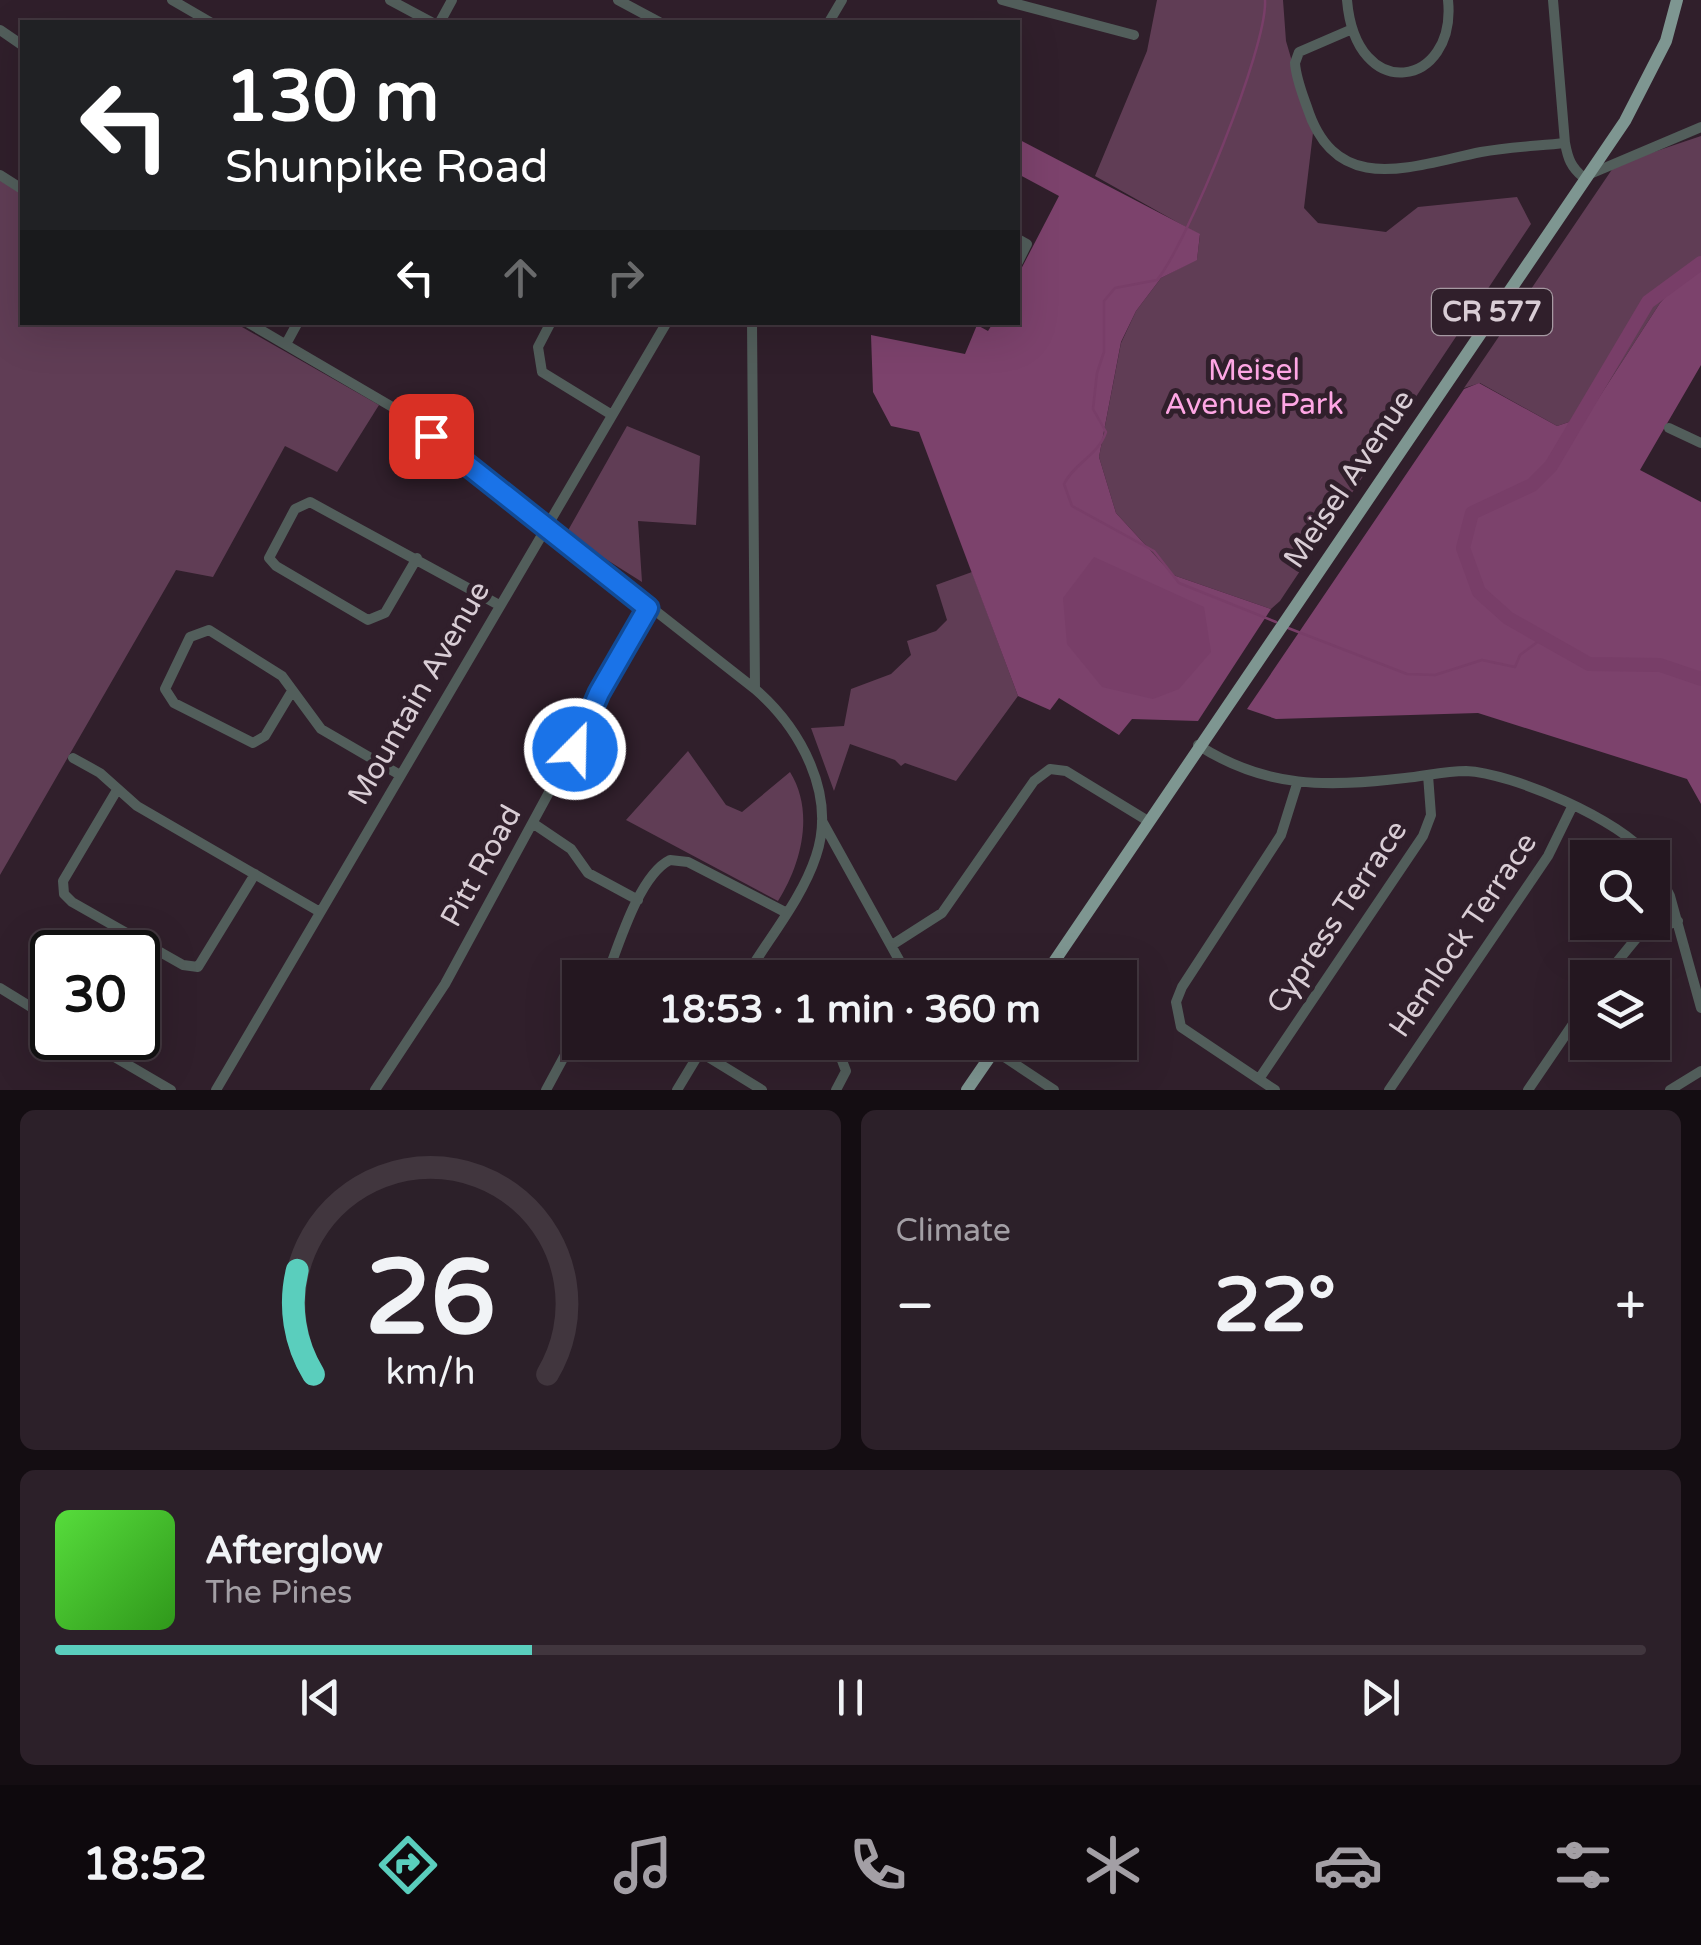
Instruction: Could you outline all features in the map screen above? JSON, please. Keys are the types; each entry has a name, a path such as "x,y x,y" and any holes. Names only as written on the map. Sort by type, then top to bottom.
{"main road":[{"name":"Meisel Avenue","path":"1055,960 1583,177 1625,121 1655,65 1677,0"},
{"path":"967,1090 984,1060"}],"street":[{"path":"172,0 202,20"},
{"path":"390,0 427,20"},
{"path":"618,0 654,20"},
{"path":"1002,0 1134,35"},
{"path":"1347,0 1350,30 1363,55 1376,65 1397,72 1413,69 1432,58 1446,40 1448,0"},
{"path":"1553,0 1565,144 1569,163 1583,177 1701,127"},
{"path":"1350,30 1299,52 1295,63 1315,130 1328,148 1347,162 1384,170 1491,150 1565,144"},
{"path":"251,325 406,415 777,708 798,738 812,769 821,820 818,854 758,960"},
{"path":"286,344 296,325"},
{"path":"549,325 538,346 542,372 612,415"},
{"name":"Mountain Avenue","path":"216,1090 665,325"},
{"path":"752,325 755,689"},
{"path":"1668,428 1701,444"},
{"path":"417,558 385,613 368,620 276,566 269,558 295,509 310,502 417,558 499,605"},
{"name":"Pitt Road","path":"375,1090 445,984 648,608"},
{"path":"292,691 266,736 253,742 174,703 165,689 190,637 209,630 282,676 322,729 400,774"},
{"path":"1198,745 1244,771 1297,784 1337,786 1470,772 1573,805 1620,828 1632,840"},
{"path":"73,758 117,790 320,912"},
{"path":"892,946 942,913 1042,773 1066,771 1148,820"},
{"name":"Cypress Terrace","path":"1259,1079 1423,836 1430,815 1428,775"},
{"path":"1276,1090 1181,1026 1176,1002 1182,986 1281,836 1297,784"},
{"path":"117,790 64,881 64,894 72,902 183,965 198,968 254,874"},
{"name":"Hemlock Terrace","path":"1389,1090 1548,856 1573,805"},
{"path":"821,820 899,960"},
{"path":"534,824 571,849 588,873 638,900"},
{"path":"613,960 638,900 655,871 677,860 785,912"},
{"path":"1670,903 1701,1008"},
{"path":"1619,960 1639,935 1678,921"},
{"path":"0,988 30,1006"},
{"path":"1528,1090 1570,1028"},
{"path":"119,1060 170,1090"},
{"path":"546,1090 562,1060"},
{"path":"677,1090 695,1060"},
{"path":"721,1060 762,1090"},
{"path":"836,1090 846,1071 842,1060"},
{"path":"1013,1060 1054,1090"},
{"path":"1670,1090 1701,1071"}],"green space":[{"name":"Meisel Avenue Park","path":"1157,0 1283,0 1286,41 1313,133 1304,208 1318,223 1386,232 1418,207 1517,197 1531,224 1271,609 1173,575 1116,513 1099,457 1121,343 1136,311 1161,278 1197,259 1200,235 1095,176 1147,51"},
{"path":"1701,136 1701,256 1660,303 1587,416 1557,426 1480,383 1464,388 1615,165"},
{"path":"0,180 20,193 20,325 239,325 379,405 337,472 285,446 213,577 176,570 0,875"},
{"path":"627,426 700,456 696,525 638,521 642,582 566,534"},
{"path":"972,572 1018,696 956,781 905,763 901,766 895,760 850,744 834,791 811,728 844,726 851,689 891,674 911,655 907,641 936,631 947,620 936,585"},
{"path":"688,751 726,805 742,812 790,772 802,804 802,838 793,871 778,901 626,820"}],"shaded area":[{"path":"1020,140 1200,234 1197,260 1161,278 1136,311 1121,342 1099,457 1116,513 1173,575 1271,609 1198,721 1132,719 1119,735 1059,698 1050,710 1018,696 919,432 891,426 873,392 871,335 965,354 977,325 988,331 992,325 1020,325 1020,271 1059,196 1020,175"},
{"path":"1701,256 1701,365 1640,470 1701,502 1701,804 1687,779 1478,713 1276,719 1247,709 1464,389 1479,383 1557,426 1587,416 1660,303"},
{"path":"1094,557 1204,607 1211,652 1179,689 1153,699 1102,687 1067,644 1063,598"}],"waterway":[{"path":"1265,0 1254,58 1240,99 1205,188 1170,260 1157,280 1115,288 1104,301 1104,352 1093,409 1106,432 1098,447 1064,484 1072,506 1154,551 1179,583 1276,622"},
{"path":"1701,263 1648,302 1551,466 1532,485 1472,513 1463,548 1479,592 1508,618 1589,664 1660,665 1701,679"},
{"path":"1288,628 1407,674 1435,675 1482,660 1515,667 1520,655 1543,638"}],"route":[{"path":"431,436 648,608 599,693 575,749"}]}
